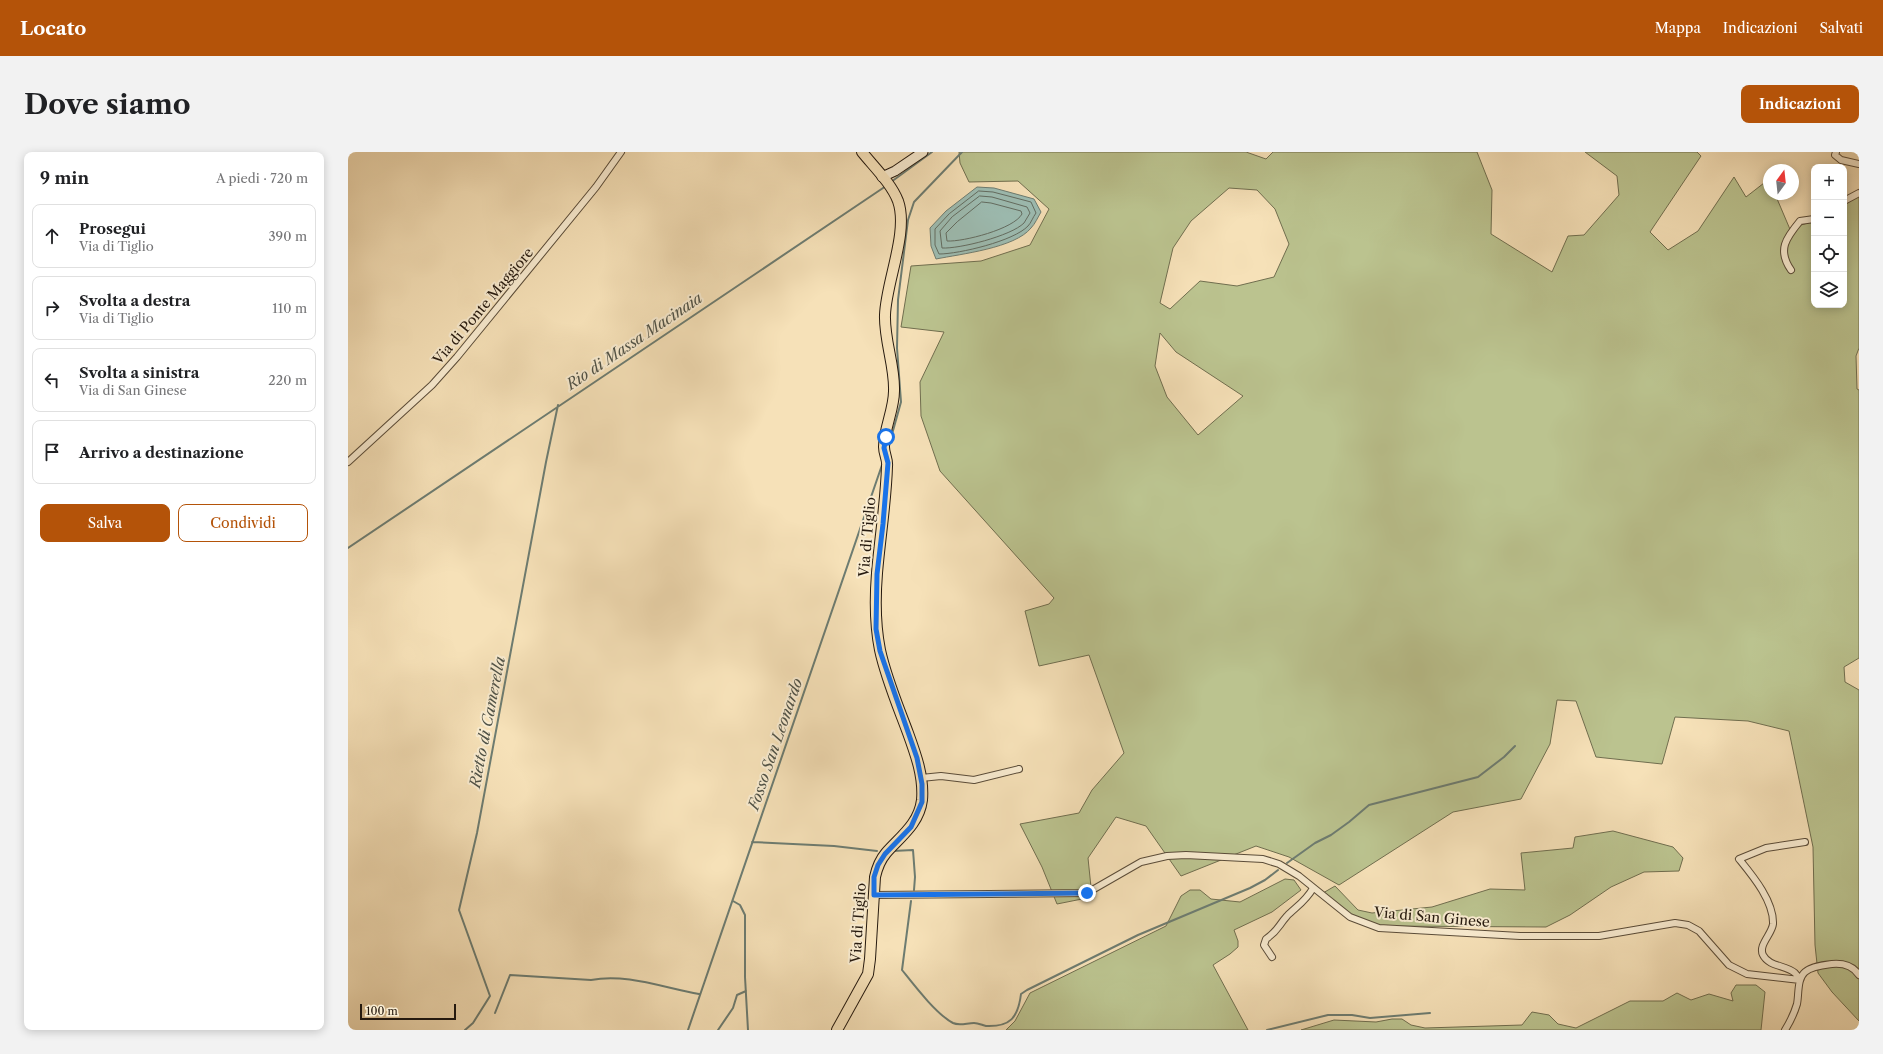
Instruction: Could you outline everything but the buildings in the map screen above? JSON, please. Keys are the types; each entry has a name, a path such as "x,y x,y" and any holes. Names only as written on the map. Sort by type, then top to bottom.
{"main road":[{"name":"Via di Tiglio","path":"837,1030 868,974 874,877 878,865 885,854 911,827 918,815 922,802 921,778 917,758 880,651 876,629 877,574 888,463 884,448 893,408 894,388 887,346 885,316 901,225 898,201 886,182 862,152"}],"street":[{"name":"Via di Ponte Maggiore","path":"348,462 432,385 458,357 596,187 621,152"},
{"path":"886,182 895,171 923,152"},
{"path":"1836,152 1835,155 1841,160 1859,164"},
{"path":"1846,200 1859,193"},
{"path":"1792,270 1785,261 1783,250 1788,235 1800,222 1811,220"},
{"path":"921,778 941,776 974,780 1019,769"},
{"path":"1800,980 1795,973 1787,967 1771,963 1763,955 1762,948 1773,925 1771,912 1761,889 1739,859 1766,848 1805,842"},
{"name":"Via di San Ginese","path":"874,895 1087,893 1141,862 1167,856 1257,859 1271,862 1288,869 1350,917 1380,928 1520,936 1591,936 1675,923 1688,925 1699,931 1730,965 1747,974 1800,980"},
{"path":"1272,957 1264,945 1266,939 1277,932 1288,916 1305,900 1313,888"},
{"path":"1785,1030 1792,1019 1797,1003 1800,980 1807,970 1822,965 1841,963 1855,969 1859,975"}],"green space":[{"path":"959,152 1246,152 1266,159 1273,152 1477,152 1492,190 1491,234 1552,272 1568,236 1584,235 1619,195 1617,176 1585,152 1697,152 1701,156 1650,232 1668,250 1698,231 1734,177 1746,197 1763,184 1763,200 1778,200 1792,234 1801,225 1811,222 1811,308 1847,308 1847,203 1859,195 1859,348 1856,356 1857,389 1859,390 1859,658 1844,667 1845,682 1859,690 1859,1021 1832,992 1818,973 1815,945 1813,847 1789,731 1748,721 1675,717 1662,764 1596,757 1576,701 1557,700 1550,744 1521,799 1453,812 1339,885 1289,857 1256,846 1181,876 1146,826 1116,817 1088,858 1092,897 1057,904 1042,867 1020,824 1079,813 1092,790 1124,753 1089,655 1039,666 1025,611 1049,604 1054,598 940,471 921,416 920,382 944,332 901,327 911,266 981,261 1030,245 1049,209 1018,181 969,182 960,163","holes":["1229,188 1257,190 1275,209 1289,244 1274,277 1237,286 1200,281 1170,309 1160,303 1173,248 1191,221","1160,333 1176,352 1243,396 1198,435 1167,397 1155,366"]},
{"path":"1613,831 1673,847 1683,858 1679,871 1644,872 1611,887 1570,915 1546,927 1379,926 1347,913 1323,893 1335,886 1358,910 1372,913 1432,907 1490,889 1525,890 1521,853 1573,848 1575,837"},
{"path":"1285,879 1294,880 1301,890 1272,912 1234,930 1238,941 1238,947 1213,965 1248,1030 1006,1030 1015,1021 1030,993 1166,926 1181,896 1190,890 1200,890 1211,899 1240,902"},
{"path":"1736,985 1756,985 1765,992 1761,1030 1301,1030 1334,1020 1376,1022 1402,1019 1411,1025 1425,1028 1522,1025 1532,1012 1549,1015 1558,1024 1576,1028 1630,1001 1663,1001 1677,993 1691,1000 1709,994 1733,1001 1731,993"}],"water":[{"path":"977,187 994,188 1034,199 1041,212 1031,228 1013,241 987,249 936,259 931,246 930,228 946,211"}],"waterway":[{"name":"Rio di Massa Macinaia","path":"891,182 932,152"},
{"name":"Fosso San Leonardo","path":"889,445 901,402 897,348 898,300 908,220 914,202 962,152"},
{"name":"Rio di Massa Macinaia","path":"348,548 886,186"},
{"name":"Rietto di Camerella","path":"465,1030 473,1023 490,996 459,910 477,833 558,405"},
{"name":"Fosso San Leonardo","path":"688,1030 882,465"},
{"path":"1287,863 1315,843 1331,835 1369,805 1478,777 1504,757 1515,746"},
{"path":"752,842 834,846 877,851"},
{"path":"893,851 913,850 915,877 914,890"},
{"path":"911,901 902,970 919,991 946,1019 955,1024 976,1023 986,1026 994,1026 1007,1023 1015,1015 1018,1009 1021,994 1027,990 1138,935 1250,888 1265,880 1278,870"},
{"path":"733,901 740,905 745,915 745,977 748,1030"},
{"path":"495,1013 510,975 591,980 618,978 645,982 699,994"},
{"path":"718,1030 733,1008 737,995 746,991"},
{"path":"1267,1030 1328,1015 1352,1015 1370,1018 1430,1013"}],"route":[{"path":"886,437 884,448 888,463 877,574 876,629 880,651 917,758 922,784 922,802 918,815 911,827 885,854 878,865 874,877 874,895 1087,893"}]}
